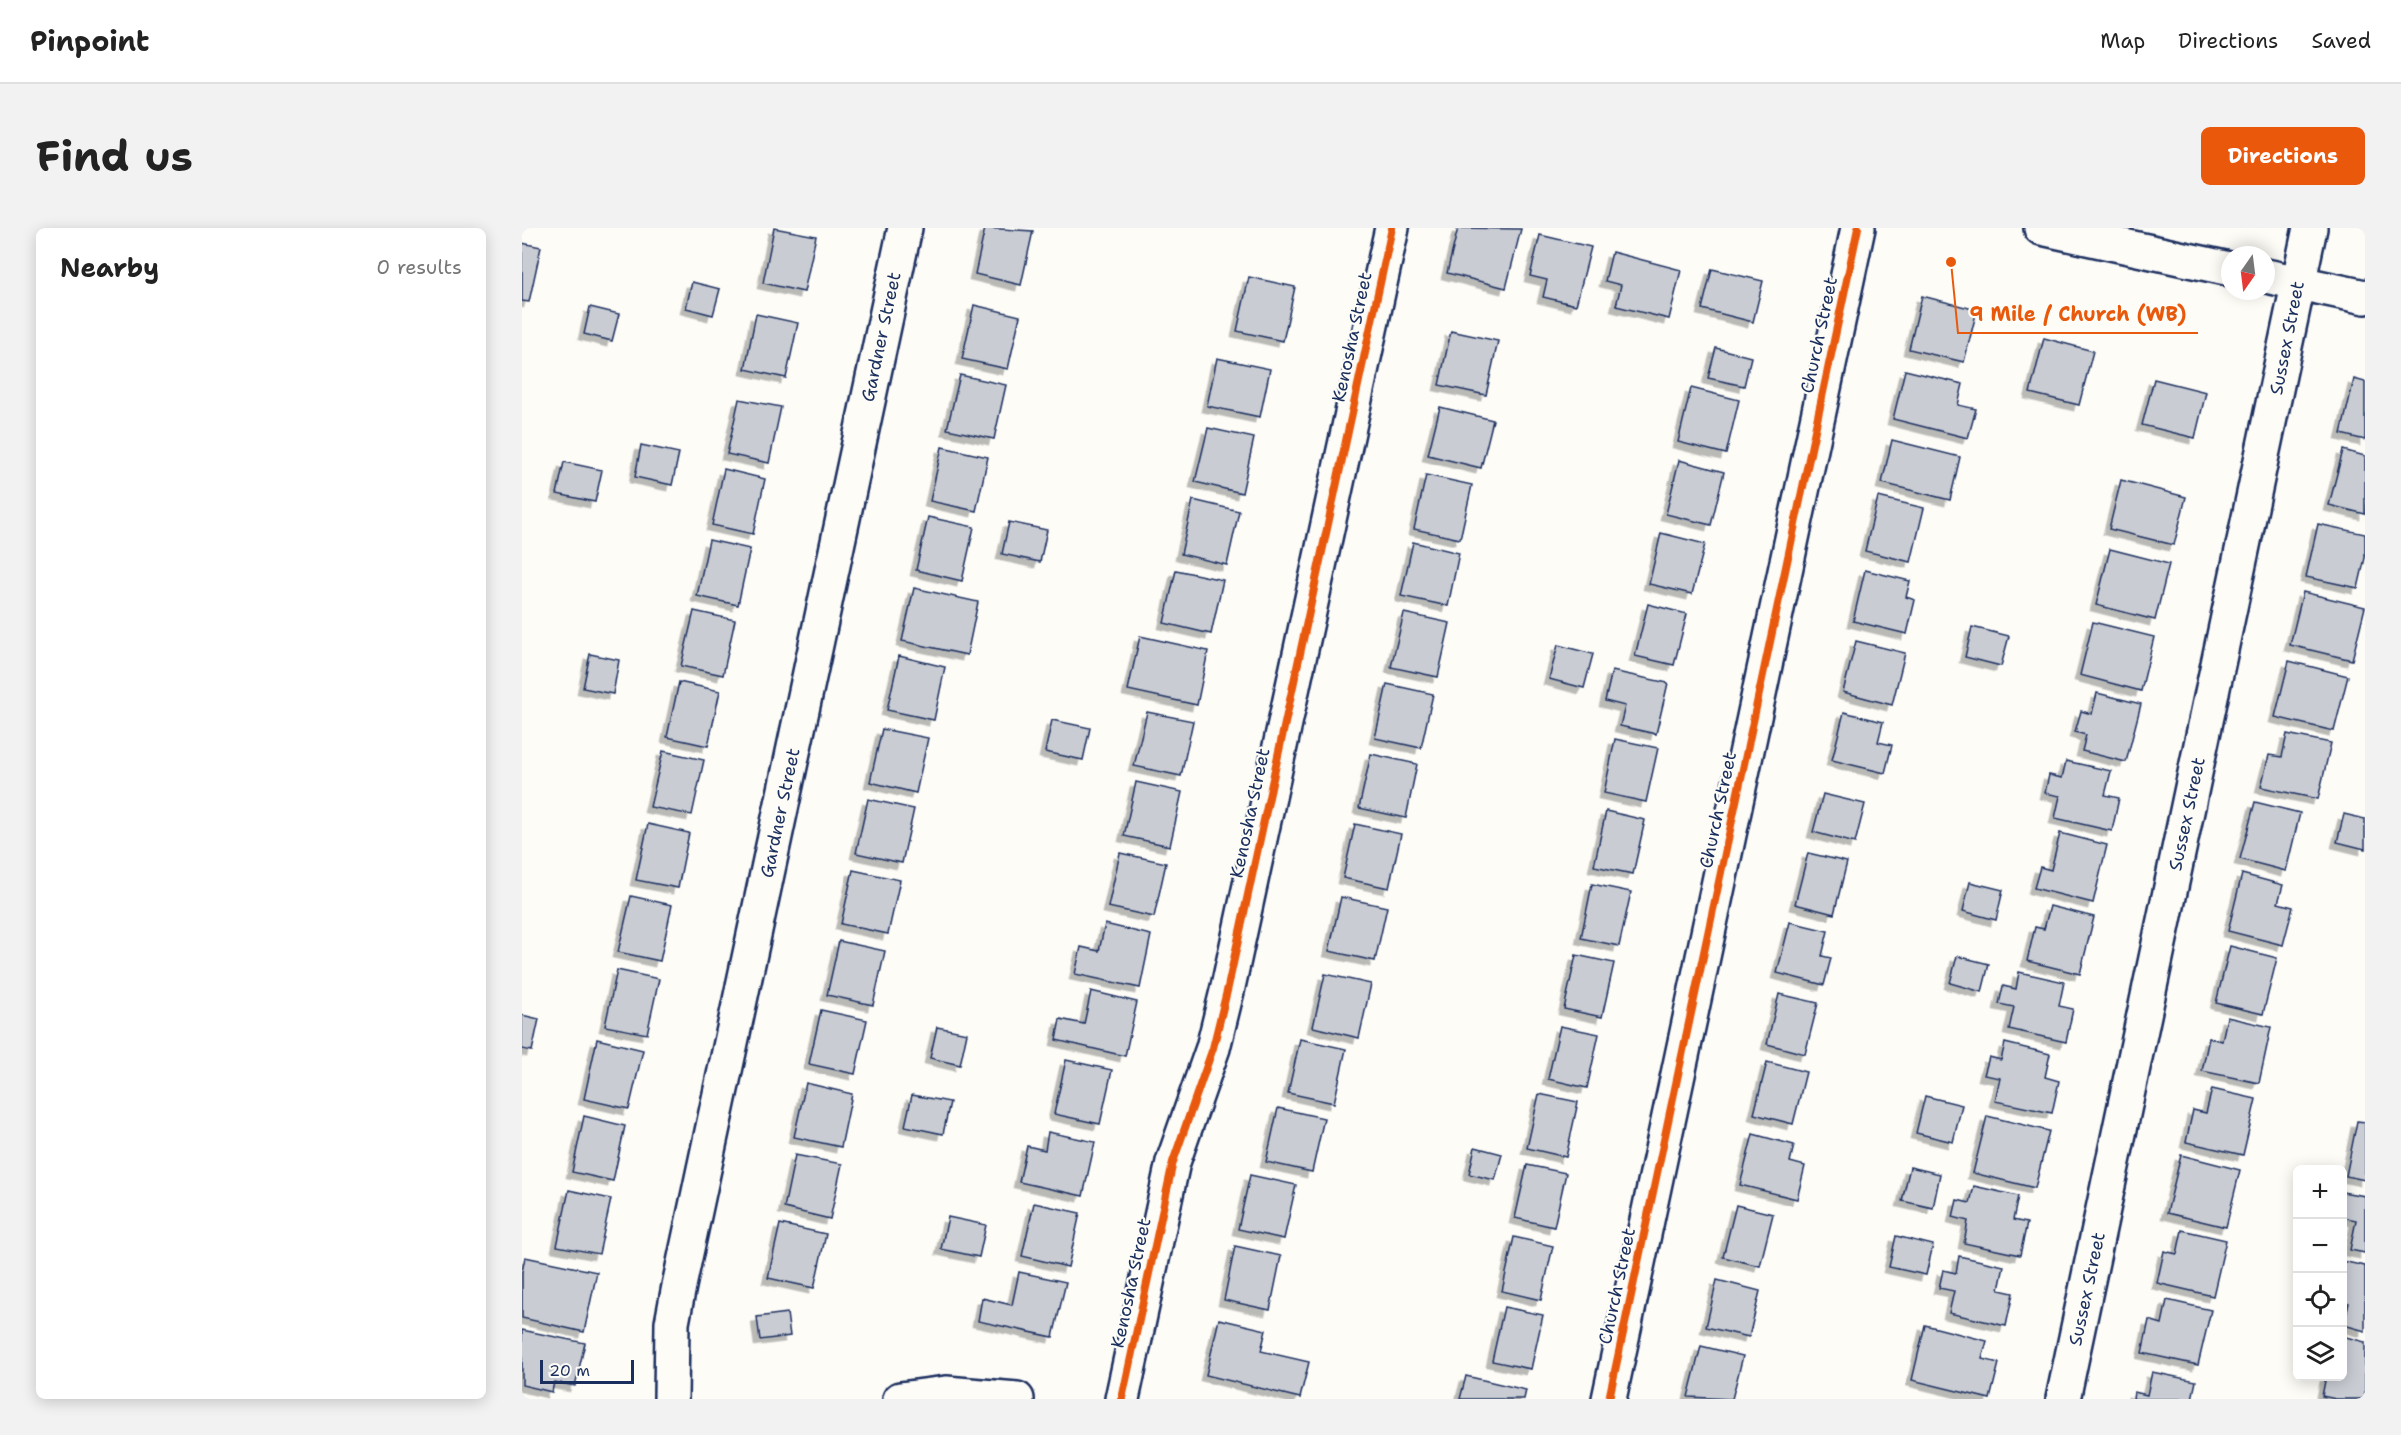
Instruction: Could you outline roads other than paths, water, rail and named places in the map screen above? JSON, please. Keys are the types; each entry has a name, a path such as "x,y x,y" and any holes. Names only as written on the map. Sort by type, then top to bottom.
{"street":[{"name":"Gardner Street","path":"671,1399 672,1323 679,1286 905,228"},
{"name":"Kenosha Street","path":"1122,1399 1173,1162 1213,1048 1228,987 1392,228"},
{"name":"Church Street","path":"1609,1399 1858,228"},
{"path":"2041,228 2221,267"},
{"name":"Sussex Street","path":"2063,1399 2310,228"},
{"path":"2275,278 2365,297"},
{"path":"900,1399 946,1393 1017,1399"}],"place":[{"name":"9 Mile / Church (WB)","path":"1951,262"}]}
